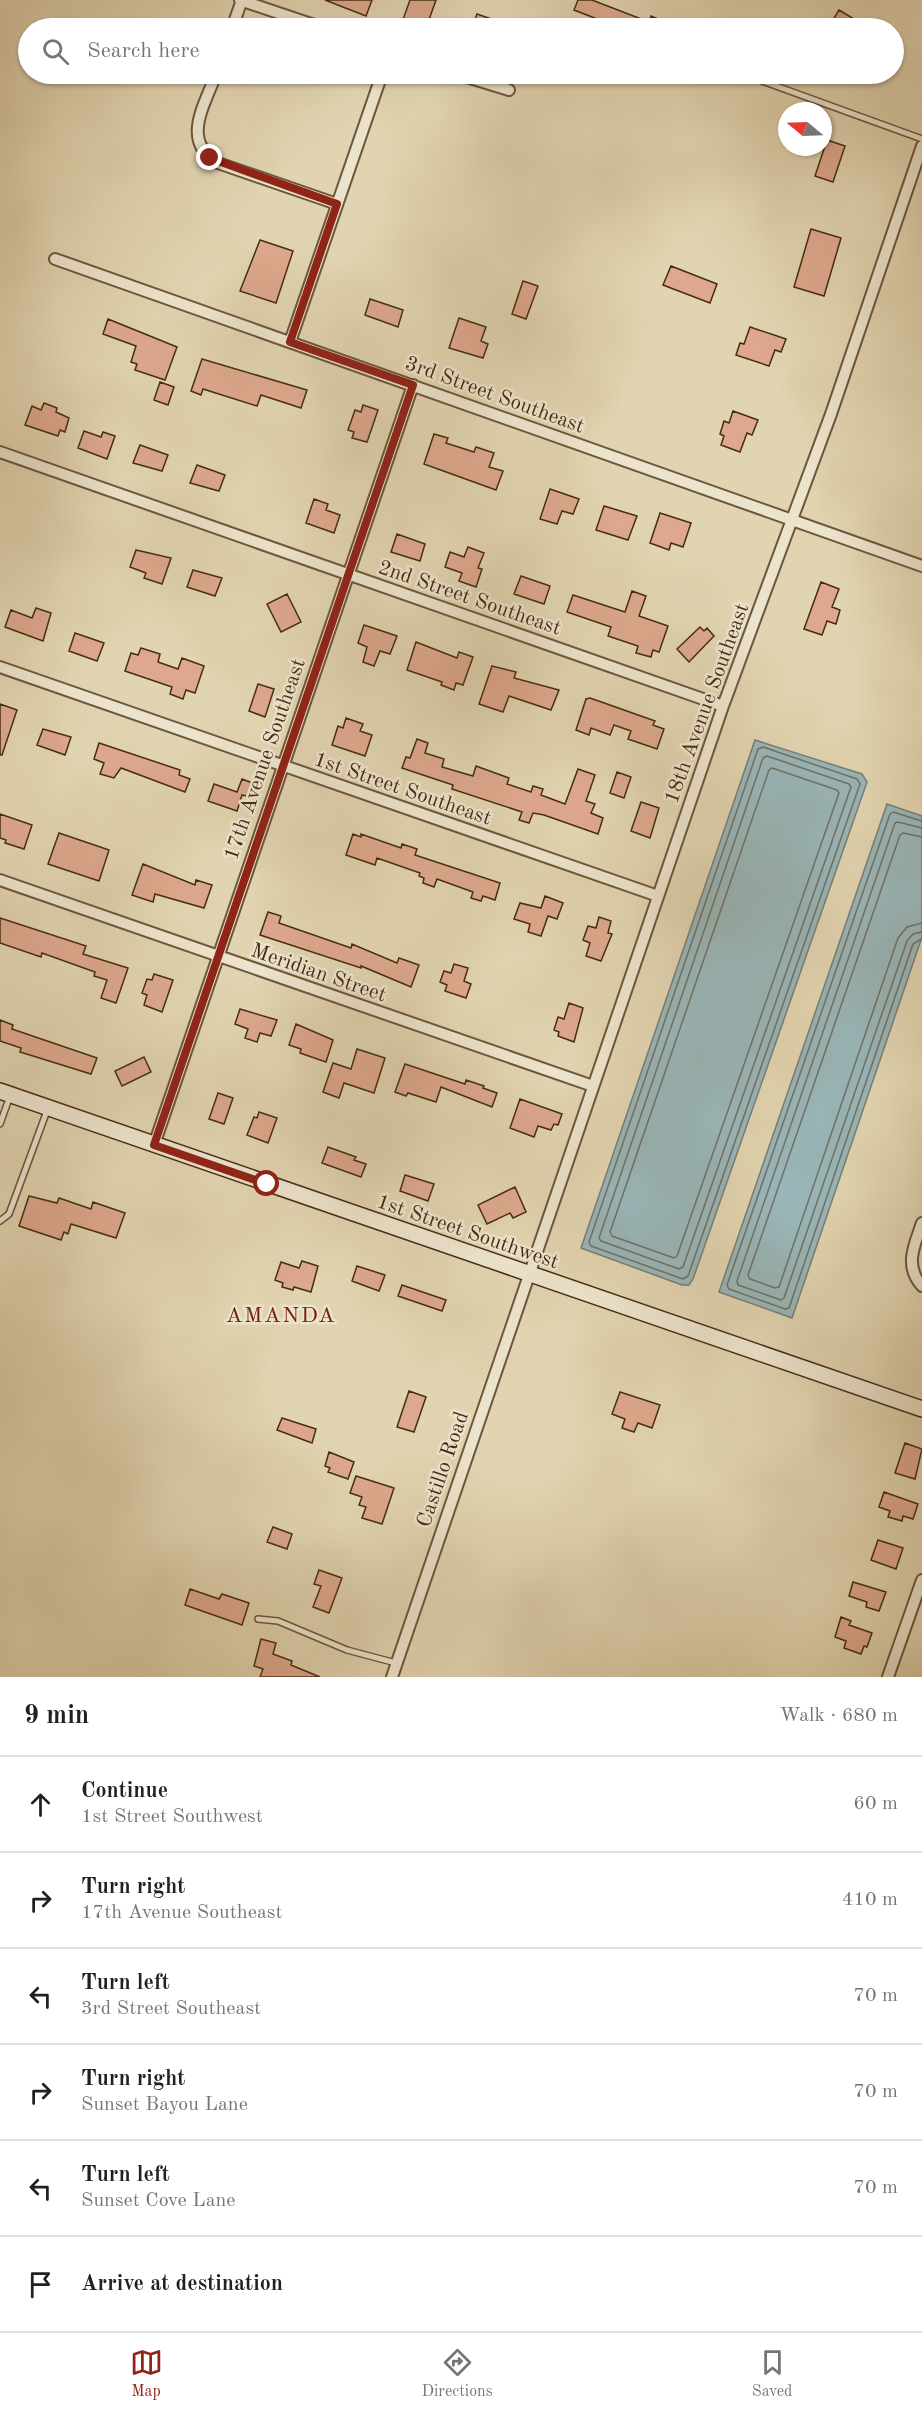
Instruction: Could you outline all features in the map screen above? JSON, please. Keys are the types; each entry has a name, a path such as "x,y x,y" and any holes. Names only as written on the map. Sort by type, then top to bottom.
{"street":[{"path":"235,18 241,0 294,18"},
{"path":"213,84 198,126 198,144 203,152 218,163 337,204"},
{"path":"290,342 379,84"},
{"path":"490,84 509,90"},
{"name":"18th Avenue Southeast","path":"529,1274 723,706 793,522 922,146"},
{"name":"3rd Street Southeast","path":"55,259 922,566"},
{"name":"17th Avenue Southeast","path":"154,1145 413,385"},
{"name":"2nd Street Southeast","path":"0,452 723,706"},
{"name":"1st Street Southeast","path":"0,667 658,896"},
{"name":"Meridian Street","path":"0,879 593,1086"},
{"name":"1st Street Southwest","path":"5,1093 922,1409"},
{"path":"922,1223 911,1255 913,1276 922,1286"},
{"name":"Castillo Road","path":"392,1677 529,1274"},
{"path":"888,1677 922,1580"}],"lane":[{"path":"771,84 922,139"},
{"path":"0,1124 5,1093"},
{"path":"0,1221 9,1214 48,1108"},
{"path":"258,1619 278,1621 347,1650 396,1663"}],"water":[{"path":"755,740 862,774 867,782 693,1279 689,1285 682,1285 581,1248"},
{"path":"887,804 922,816 922,937 792,1318 719,1292"}],"building":[{"path":"325,0 372,0 366,16"},
{"path":"410,0 436,0 430,18 404,18"},
{"path":"578,0 592,0 639,18 594,18 574,10"},
{"path":"839,10 852,18 834,18"},
{"path":"477,14 488,18 476,18"},
{"path":"832,142 845,146 833,182 815,176 822,156 832,156"},
{"path":"811,229 841,238 824,296 794,287"},
{"path":"260,240 293,251 276,303 240,291"},
{"path":"671,266 717,284 710,303 663,285"},
{"path":"523,281 538,286 526,319 512,314"},
{"path":"370,299 403,310 398,327 365,315"},
{"path":"459,318 486,327 481,341 488,344 483,358 449,348"},
{"path":"108,319 177,347 165,380 135,370 137,364 131,362 136,346 103,334"},
{"path":"750,327 786,339 781,352 775,350 769,366 736,355 740,343 744,344"},
{"path":"202,359 307,390 301,408 261,395 257,406 203,389 201,395 191,391"},
{"path":"160,382 174,387 168,405 154,400"},
{"path":"44,403 57,408 56,412 69,418 65,432 60,430 58,436 25,425 32,406 41,410"},
{"path":"363,405 378,410 367,442 352,438 354,432 348,430 355,410 361,412"},
{"path":"733,411 758,420 752,435 747,433 740,452 721,445 724,436 720,434 724,421 729,423"},
{"path":"84,431 101,437 103,432 115,436 107,459 78,448"},
{"path":"434,434 448,438 446,443 474,452 476,447 494,453 489,467 503,471 496,490 424,464"},
{"path":"140,445 168,455 162,471 133,463"},
{"path":"197,465 225,475 219,491 190,483"},
{"path":"550,489 579,499 573,514 562,511 557,524 540,519"},
{"path":"314,499 328,504 326,510 340,515 334,533 306,523"},
{"path":"604,506 637,516 628,540 596,530"},
{"path":"660,513 691,523 683,547 671,543 669,550 650,543"},
{"path":"397,534 425,544 420,561 391,552"},
{"path":"468,547 484,553 478,568 482,569 476,587 459,581 462,573 445,567 450,552 464,557"},
{"path":"136,550 171,558 162,584 144,578 146,573 130,567"},
{"path":"193,570 222,578 215,596 187,587"},
{"path":"521,576 550,586 544,604 514,594"},
{"path":"821,582 839,589 832,607 840,610 836,624 827,621 822,635 804,629"},
{"path":"632,591 646,596 639,616 668,626 659,652 653,650 651,657 636,653 638,646 608,636 611,627 567,612 573,595 625,612"},
{"path":"287,594 301,622 281,632 267,604"},
{"path":"36,608 51,613 43,641 5,627 11,610 32,618"},
{"path":"364,625 397,636 390,654 380,651 374,666 363,662 367,647 358,643"},
{"path":"700,627 704,631 707,628 714,636 689,662 677,649"},
{"path":"75,633 104,643 97,661 69,651"},
{"path":"416,642 457,658 459,652 473,657 463,685 456,683 454,690 441,685 442,682 407,670"},
{"path":"141,648 160,654 158,662 178,669 182,658 204,666 195,693 186,690 183,699 170,694 172,687 125,671 131,653 138,655"},
{"path":"492,666 516,672 514,678 559,690 551,710 509,696 503,712 479,704"},
{"path":"258,684 274,689 265,717 249,711"},
{"path":"590,698 655,721 653,725 664,729 657,749 628,739 631,731 614,725 610,735 591,728 589,735 576,730 586,699"},
{"path":"0,704 17,710 2,755 0,755"},
{"path":"346,718 363,724 360,731 372,735 365,756 332,745 338,726 343,728"},
{"path":"43,729 71,737 65,755 37,745"},
{"path":"417,739 428,743 425,753 444,759 442,767 473,776 476,766 509,778 507,784 531,792 533,786 543,789 541,795 565,804 578,769 595,775 586,801 595,804 591,813 603,818 598,834 533,813 529,823 519,820 522,812 452,789 453,785 402,768 406,757 410,758"},
{"path":"99,743 180,770 179,775 190,779 185,792 121,768 114,778 100,774 104,763 94,759"},
{"path":"617,772 631,777 624,798 610,793"},
{"path":"242,779 255,784 250,797 242,795 237,811 208,801 214,784 237,792"},
{"path":"641,802 659,808 650,838 631,831"},
{"path":"0,814 32,825 24,849 5,843 6,840 0,838"},
{"path":"59,833 109,850 99,881 48,864"},
{"path":"353,834 361,837 361,834 401,848 402,844 417,849 415,855 500,883 495,900 483,896 481,901 471,898 473,892 437,879 434,887 423,883 424,878 419,876 420,873 377,858 375,865 346,855"},
{"path":"143,864 195,885 196,880 212,885 204,908 155,894 153,902 132,895"},
{"path":"545,896 563,903 557,919 548,916 541,936 528,932 530,924 514,919 520,903 541,908"},
{"path":"268,912 281,916 279,923 351,948 352,944 397,963 399,958 419,965 411,987 361,966 361,968 260,935"},
{"path":"599,917 611,921 608,933 612,934 601,961 586,956 590,943 583,940 588,926 596,928"},
{"path":"0,918 86,946 83,954 128,968 116,1003 101,998 107,980 94,976 95,972 42,953 41,957 0,943"},
{"path":"454,964 468,968 464,981 471,984 466,998 445,991 447,985 440,982 444,971 451,973"},
{"path":"154,974 173,980 162,1012 144,1005 147,995 142,993 147,979 152,980"},
{"path":"569,1003 583,1008 574,1042 558,1036 559,1032 554,1030 558,1017 564,1019"},
{"path":"240,1009 277,1020 271,1036 260,1033 257,1042 245,1038 248,1029 235,1024"},
{"path":"0,1020 13,1025 12,1029 97,1058 91,1074 20,1052 21,1048 0,1041"},
{"path":"296,1024 333,1040 326,1062 300,1053 301,1049 289,1045"},
{"path":"357,1049 385,1058 374,1093 344,1083 339,1098 323,1092 333,1063 351,1069"},
{"path":"144,1057 151,1072 122,1086 115,1071"},
{"path":"405,1064 465,1084 466,1080 484,1086 483,1088 497,1093 492,1107 441,1087 436,1102 408,1093 406,1096 395,1092"},
{"path":"218,1093 233,1098 224,1124 209,1119"},
{"path":"520,1099 562,1114 558,1125 554,1124 551,1130 538,1126 534,1137 510,1128"},
{"path":"259,1112 277,1118 268,1143 247,1135 254,1117 257,1118"},
{"path":"328,1147 356,1157 354,1160 366,1164 361,1177 322,1163"},
{"path":"405,1175 434,1184 428,1201 400,1191"},
{"path":"515,1187 526,1212 513,1218 510,1213 487,1224 478,1205"},
{"path":"29,1196 57,1203 59,1198 91,1209 93,1202 125,1213 116,1238 71,1224 68,1234 64,1232 61,1240 19,1226"},
{"path":"302,1261 318,1266 311,1292 294,1287 293,1290 282,1287 283,1283 275,1280 281,1262 299,1268"},
{"path":"357,1266 385,1275 379,1291 352,1281"},
{"path":"402,1285 446,1300 442,1311 398,1296"},
{"path":"409,1391 426,1397 414,1432 397,1427"},
{"path":"620,1392 660,1405 652,1428 638,1423 634,1432 622,1428 625,1419 612,1414"},
{"path":"282,1418 316,1429 312,1443 277,1430"},
{"path":"905,1443 922,1449 915,1479 895,1473"},
{"path":"329,1452 354,1462 348,1479 328,1472 330,1468 325,1466"},
{"path":"356,1476 394,1488 382,1524 362,1518 366,1507 359,1505 362,1497 350,1493"},
{"path":"884,1492 918,1504 913,1519 903,1516 902,1521 888,1517 890,1511 879,1507"},
{"path":"273,1527 292,1534 287,1549 267,1542"},
{"path":"878,1540 903,1548 896,1569 871,1560"},
{"path":"319,1570 342,1578 329,1613 313,1607 321,1586 314,1584"},
{"path":"853,1582 886,1592 879,1611 866,1607 867,1602 849,1596"},
{"path":"190,1589 219,1599 222,1594 249,1603 242,1625 185,1605"},
{"path":"841,1617 851,1621 849,1625 872,1633 867,1647 864,1646 861,1654 844,1648 846,1641 835,1637"},
{"path":"261,1639 276,1643 273,1654 292,1661 291,1665 320,1677 260,1677 263,1669 254,1666"}],"district":[{"name":"AMANDA","path":"281,1314"}],"route":[{"path":"210,158 218,163 337,204 290,342 413,385 154,1145 267,1184"}]}
